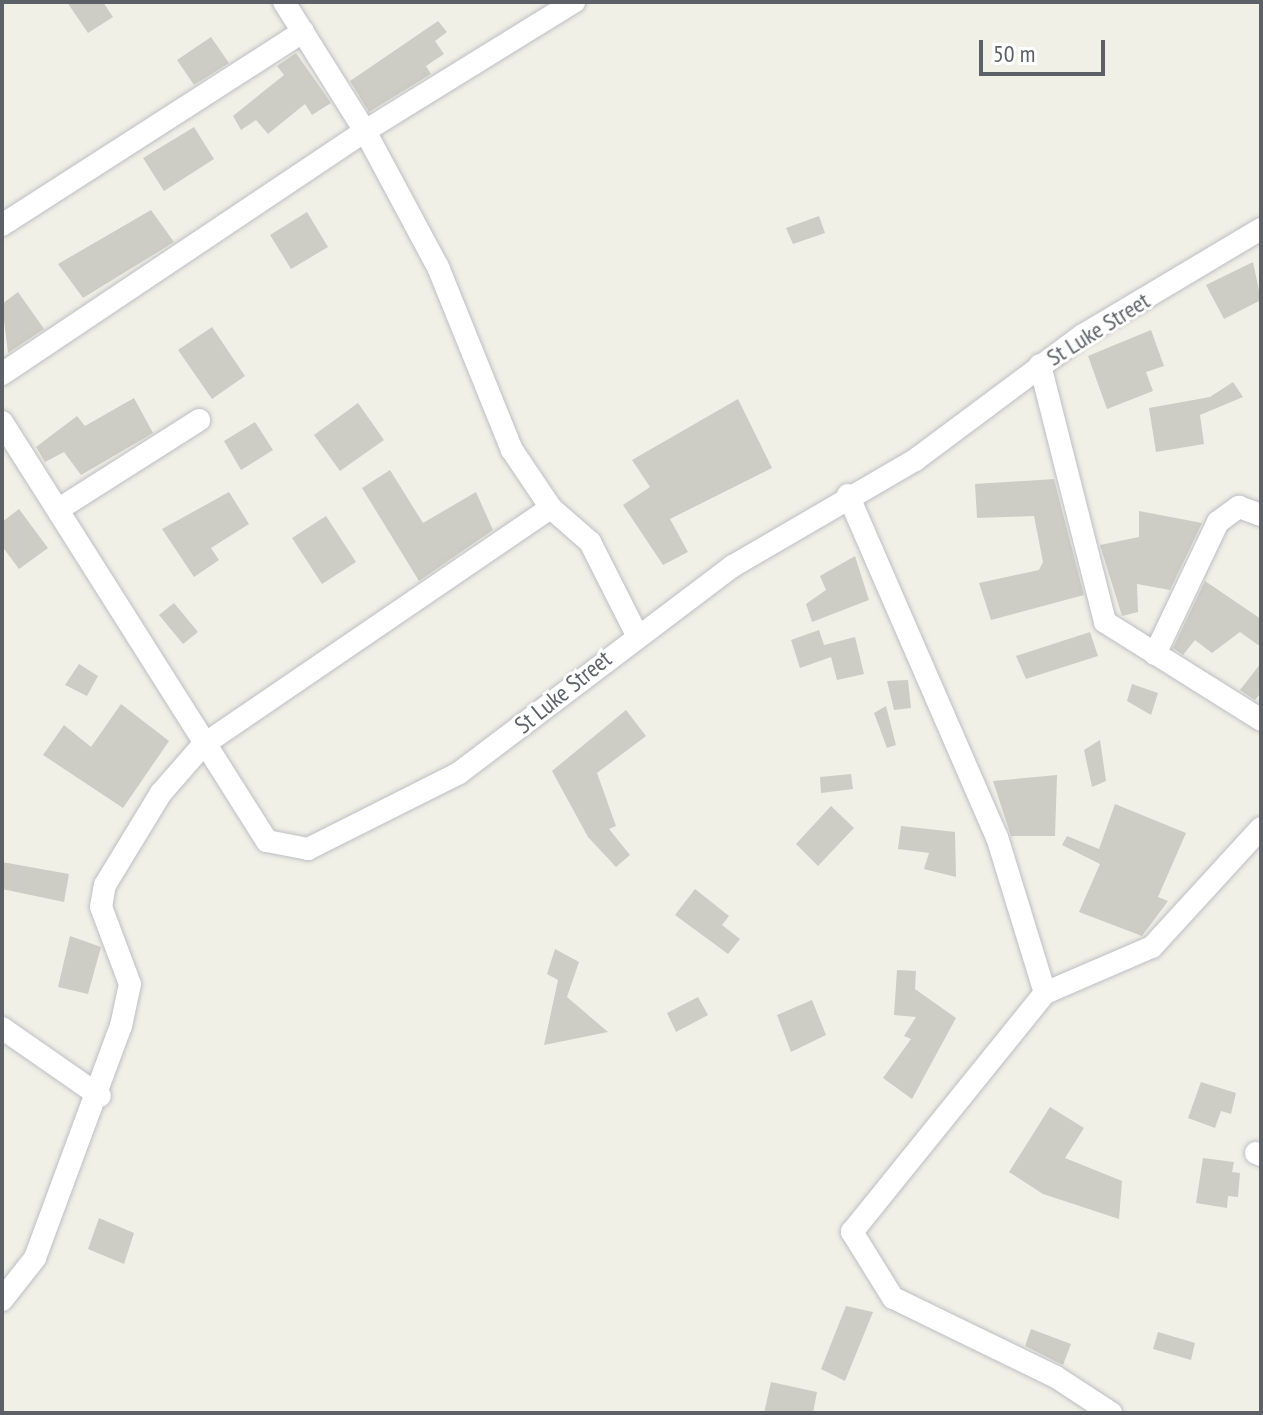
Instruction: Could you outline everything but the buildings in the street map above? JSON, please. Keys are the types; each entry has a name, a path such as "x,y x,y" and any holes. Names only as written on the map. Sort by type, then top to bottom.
{"street":[{"path":"284,2 365,131 438,267 512,450 551,508 590,542 636,633"},
{"path":"2,374 365,131 574,2"},
{"path":"2,225 303,32"},
{"name":"St Luke Street","path":"2,422 59,509 203,745 267,841 308,849 459,773 636,633 848,495 940,444 1040,365 1261,229"},
{"path":"1040,365 1101,613 1115,632 1261,720"},
{"path":"59,509 199,420"},
{"path":"848,495 997,837 1045,993"},
{"path":"1155,654 1218,522 1239,507 1261,515"},
{"path":"2,1300 35,1258 100,1096 130,984 101,907 105,885 161,793 203,745 551,508"},
{"path":"1111,1413 1056,1377 893,1298 852,1232 1045,993 1152,947 1261,828"},
{"path":"2,1028 100,1096"}]}
